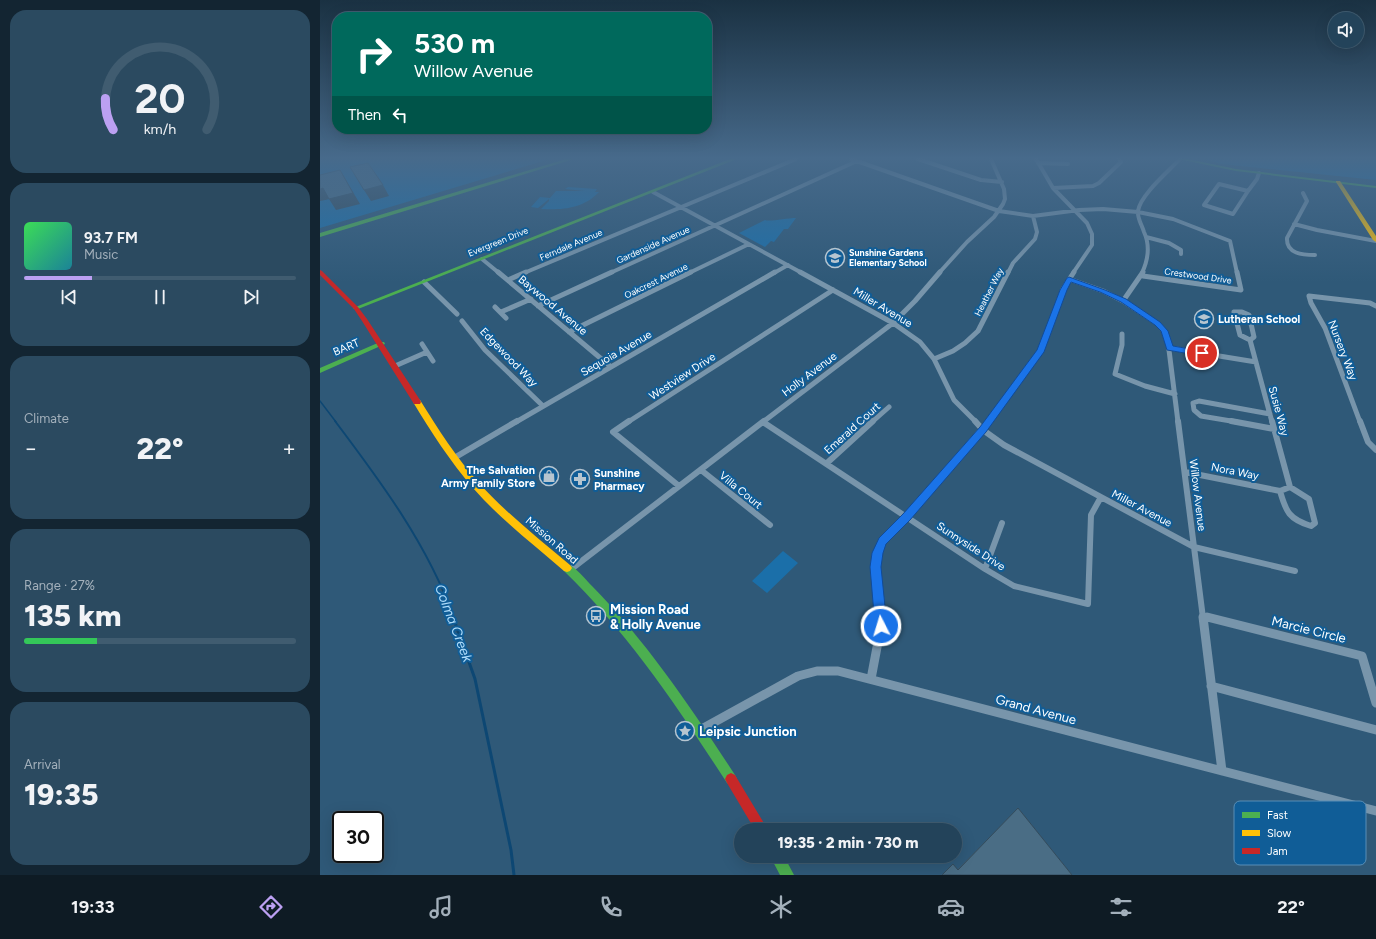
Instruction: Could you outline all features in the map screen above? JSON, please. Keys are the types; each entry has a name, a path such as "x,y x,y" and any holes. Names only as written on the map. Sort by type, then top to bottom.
{"street":[{"path":"320,230 422,200"},
{"path":"320,235 437,200"},
{"name":"Evergreen Drive","path":"356,308 633,200"},
{"name":"Miller Avenue","path":"668,200 894,323 920,342 934,359 954,400 983,430 1004,445 1194,547 1295,571"},
{"name":"Ferndale Avenue","path":"508,280 699,200"},
{"name":"Gardenside Avenue","path":"538,306 774,200"},
{"name":"Crestwood Drive","path":"967,200 999,211 1033,216 1074,210 1103,209 1138,212 1173,219 1226,239 1230,242 1241,290 1143,276"},
{"path":"999,211 1004,200"},
{"path":"871,679 881,626 876,567 877,553 882,541 906,517 983,430 1041,350 1063,290 1092,245 1092,234 1087,223 1064,200"},
{"path":"1123,301 1143,276 1148,254 1146,237 1138,212 1143,200"},
{"path":"1208,200 1204,205 1233,214 1242,200"},
{"path":"1306,200 1287,240 1288,248 1299,254 1315,255"},
{"path":"1349,200 1376,241"},
{"name":"Holly Avenue","path":"570,570 894,323 909,309 960,249 999,211"},
{"name":"Heather Way","path":"934,359 953,351 978,332 1013,263 1035,238 1037,232 1033,216"},
{"path":"1294,224 1317,230 1376,241"},
{"path":"1146,237 1176,246 1181,250 1181,254"},
{"name":"Oakcrest Avenue","path":"569,332 749,244"},
{"name":"Baywood Avenue","path":"482,259 611,367"},
{"name":"Sequoia Avenue","path":"454,458 788,265"},
{"name":"Mission Road","path":"320,272 356,308 382,344 454,458 473,482 497,507 570,570 614,616 700,730 726,769 758,823"},
{"name":"Willow Avenue","path":"1069,279 1103,291 1123,301 1161,327 1170,348 1222,771"},
{"path":"424,282 457,314"},
{"name":"Westview Drive","path":"679,486 614,432 833,290"},
{"name":"Nursery Way","path":"1376,306 1309,296 1311,303 1325,328 1369,446 1376,450"},
{"path":"501,312 530,299"},
{"path":"496,307 506,318"},
{"name":"Susie Way","path":"1250,340 1254,337 1250,315 1242,312 1234,312 1240,335 1250,340 1290,487"},
{"name":"Edgewood Way","path":"462,321 485,350 543,406"},
{"path":"1122,334 1122,345 1115,374 1145,386 1175,394"},
{"name":"BART","path":"320,371 382,344"},
{"path":"422,344 433,361"},
{"path":"1170,348 1256,362"},
{"path":"395,366 427,352"},
{"path":"1270,414 1199,401 1193,403 1194,410 1201,416 1274,429"},
{"name":"Emerald Court","path":"828,463 889,407"},
{"name":"Sunnyside Drive","path":"763,422 828,463 985,569 1014,586 1088,604 1091,515 1101,497"},
{"name":"Villa Court","path":"701,470 770,525"},
{"name":"Nora Way","path":"1185,472 1280,491"},
{"path":"1290,487 1309,499 1315,523 1311,526 1296,522 1287,514 1280,491 1290,487"},
{"path":"985,569 1002,523"},
{"name":"Marcie Circle","path":"1202,616 1362,656 1376,703"},
{"name":"Grand Avenue","path":"700,730 788,680 807,673 828,670 871,679 1338,801"},
{"path":"1211,686 1376,730"},
{"name":"Grand Avenue","path":"1366,808 1376,811"},
{"path":"781,863 787,875"}],"shaded area":[{"path":"320,200 414,200 320,228"},
{"path":"537,200 548,200 538,208 531,207"},
{"path":"590,200 579,205 564,209 541,209 549,201"},
{"path":"796,218 788,229 784,229 774,242 771,241 765,247 739,233 765,220 770,221"},
{"path":"783,551 798,563 767,593 752,581"}],"building":[{"path":"1018,808 1072,875 942,875 953,864 958,870"}],"waterway":[{"name":"Colma Creek","path":"320,401 336,422"},
{"name":"Colma Creek","path":"335,421 402,515 431,565 454,618"},
{"name":"Colma Creek","path":"453,617 475,679 511,850 514,875"}],"traffic: fast":[{"path":"320,235 437,200"},
{"path":"356,308 631,200"},
{"path":"320,371 382,344"},
{"path":"567,568 605,607 640,649 689,716 731,779"},
{"path":"781,863 787,875"}],"traffic: slow":[{"path":"1350,200 1376,240"},
{"path":"417,402 449,451 476,485 505,515 567,568"}],"traffic: jam":[{"path":"320,272 356,308 365,320 417,402"},
{"path":"731,779 758,823"}],"place":[{"name":"Sunshine Gardens Elementary School","path":"835,258"},
{"name":"Lutheran School","path":"1204,319"},
{"name":"The Salvation Army Family Store","path":"549,476"},
{"name":"Sunshine Pharmacy","path":"580,479"},
{"name":"Mission Road & Holly Avenue","path":"596,616"},
{"name":"Leipsic Junction","path":"685,731"}],"route":[{"path":"881,626 876,567 877,553 882,541 906,517 983,430 1041,350 1063,290 1069,279 1103,291 1123,301 1158,324 1164,331 1170,348 1202,353"}]}
